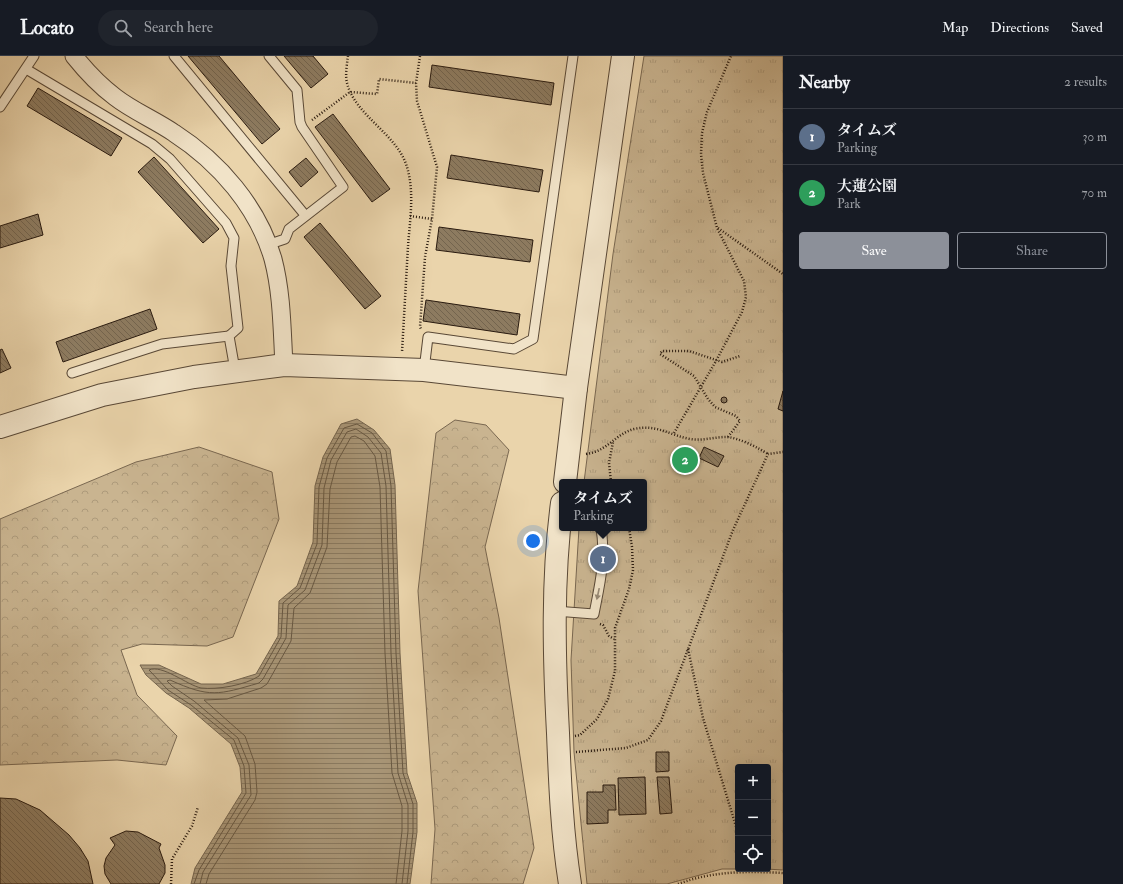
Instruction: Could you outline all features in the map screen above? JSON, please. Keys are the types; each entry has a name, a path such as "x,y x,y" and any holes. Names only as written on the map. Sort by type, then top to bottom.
{"street":[{"path":"74,56 90,75 116,97 199,150 220,171 244,199 261,230 273,259 278,287 284,365"},
{"path":"565,479 576,388 623,56"},
{"path":"0,427 102,395 235,370 284,365 424,370 576,388"},
{"path":"561,531 555,611 565,744 560,800 565,853 570,884"}],"lane":[{"path":"0,107 34,56"},
{"path":"174,56 305,215"},
{"path":"267,245 285,239 289,229 305,215 343,187 302,127 300,122 297,90 269,56"},
{"path":"424,370 428,337 514,349 533,339 573,56"},
{"path":"26,70 152,144 170,159 226,223 234,238 231,266 238,328 229,336 162,344 72,373"},
{"path":"229,336 235,370"},
{"path":"555,611 594,614 602,574 604,548 601,531"}],"path":[{"path":"348,56 346,82 350,92 369,116 399,148 406,163 411,188 402,356"},
{"path":"420,56 416,82 417,101 437,167 432,219 425,257 420,327 428,337"},
{"path":"674,433 702,388 742,312 746,297 744,281 717,228 702,173 702,133 707,112 731,56"},
{"path":"302,127 350,92 378,94 379,79 416,82"},
{"path":"410,216 432,219"},
{"path":"717,228 783,274"},
{"path":"728,437 740,421 736,416 715,407 708,399 694,376 680,366 662,357 660,354 662,351 689,351 716,361 730,361 740,356"},
{"path":"568,453 582,455 595,453 603,450 632,430 646,427 700,440 728,437 753,445 768,454 783,452"},
{"path":"611,479 609,462 613,442"},
{"path":"565,744 610,750 626,748 648,740 661,721 734,530 768,454"},
{"path":"565,744 580,736 597,719 608,699 615,671 614,640 616,628 630,589 634,570 629,531"},
{"path":"603,625 609,636 614,640"},
{"path":"688,649 703,718 735,823"},
{"path":"171,884 172,859 192,826 198,807"},
{"path":"678,884 690,879 721,872 735,871"},
{"path":"764,872 783,873"}],"green space":[{"path":"644,56 783,56 783,870 771,869 771,764 735,764 735,869 722,869 667,884 587,884 574,752 571,660 579,531 647,531 647,479 584,479 613,254"},
{"path":"455,420 486,425 509,450 485,547 499,618 534,848 523,884 431,884 435,829 418,591 436,433"},
{"path":"199,447 272,472 279,519 233,637 207,646 142,644 121,650 137,695 177,736 166,765 117,760 0,765 0,519 136,462"}],"water":[{"path":"357,419 374,430 390,449 395,485 400,653 407,773 417,803 417,832 410,884 191,884 195,868 242,792 240,767 231,744 189,708 166,693 146,675 140,665 159,665 201,684 223,684 256,674 278,636 279,601 297,586 313,542 315,486 323,457 341,424"}],"building":[{"path":"188,56 219,56 280,129 262,144"},
{"path":"284,56 313,56 328,74 311,88"},
{"path":"432,65 554,83 551,105 429,87"},
{"path":"38,88 122,138 111,156 27,106"},
{"path":"333,114 390,189 372,202 315,127"},
{"path":"451,155 543,170 539,192 447,178"},
{"path":"154,157 219,229 203,243 138,172"},
{"path":"306,158 318,172 301,187 289,172"},
{"path":"38,214 43,235 0,248 0,226"},
{"path":"320,223 381,296 365,309 304,237"},
{"path":"439,227 533,240 530,262 436,250"},
{"path":"426,300 520,314 517,335 423,321"},
{"path":"150,309 157,329 63,362 56,342"},
{"path":"2,349 11,368 0,373 0,350"},
{"path":"783,391 783,411 778,409"},
{"path":"724,397 727,400 724,403 721,400"},
{"path":"704,447 724,456 718,467 699,458"},
{"path":"656,752 669,752 669,771 656,772"},
{"path":"645,777 646,814 619,815 618,778"},
{"path":"657,777 669,777 672,813 660,814"},
{"path":"603,785 615,785 616,810 608,810 608,823 587,824 587,792 603,792"},
{"path":"0,798 16,799 40,810 69,835 80,848 88,861 93,884 0,884"},
{"path":"126,831 138,832 161,844 159,848 165,865 165,873 159,884 111,884 105,874 104,866 106,858 115,845 110,838"}],"place":[{"name":"大蓮公園","path":"685,460"},
{"name":"タイムズ","path":"603,559"}]}
